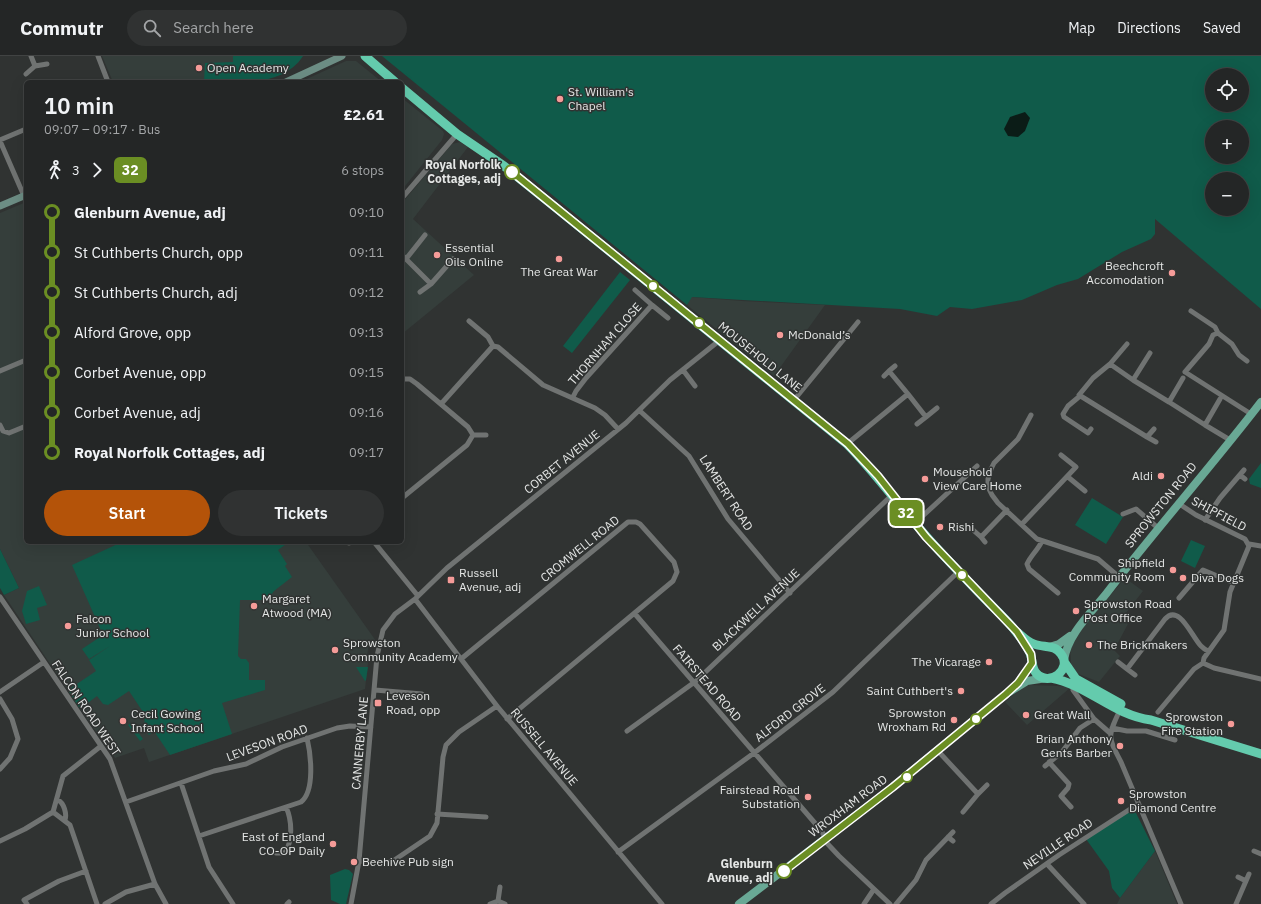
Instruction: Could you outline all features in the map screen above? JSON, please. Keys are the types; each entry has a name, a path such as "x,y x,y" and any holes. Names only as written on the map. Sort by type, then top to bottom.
{"highway":[{"path":"365,56 393,80"},
{"name":"MOUSEHOLD LANE","path":"404,90 457,134 519,178 848,444 864,460 914,523 1017,632 1034,645 1059,651 1064,662 1076,679 1151,720"},
{"name":"MOUSEHOLD LANE","path":"1017,632 1027,647 1036,673 1042,677 1050,678"},
{"path":"1032,661 1037,651 1047,647"},
{"path":"1050,678 1061,672 1064,662"},
{"path":"1050,678 1071,683 1120,710 1141,719 1151,720 1261,754"}],"main road":[{"name":"SPROWSTON ROAD","path":"1064,662 1068,644 1082,624 1178,503 1261,402"},
{"name":"SPROWSTON ROAD","path":"1047,647 1064,642 1082,624"},
{"name":"WROXHAM ROAD","path":"739,904 938,751 1018,683 1032,661"},
{"name":"WROXHAM ROAD","path":"1006,694 1027,681 1050,678"}],"street":[{"path":"31,56 35,66"},
{"path":"98,56 107,80"},
{"path":"322,64 331,56"},
{"path":"290,80 342,56"},
{"path":"26,74 35,66 47,64"},
{"path":"24,130 0,141 24,194"},
{"path":"404,196 457,134"},
{"path":"0,206 24,196"},
{"path":"425,235 404,257 431,284"},
{"path":"420,292 431,284 453,259"},
{"name":"THORNHAM CLOSE","path":"635,290 668,318"},
{"name":"THORNHAM CLOSE","path":"573,397 586,378 652,305"},
{"path":"1191,311 1215,327 1218,333 1232,344 1239,355 1247,361"},
{"path":"469,321 488,337 493,346 498,347 543,386 560,394 573,397 596,408 618,429"},
{"path":"794,400 858,322"},
{"path":"1218,333 1213,335 1209,344 1185,372 1251,414"},
{"name":"CORBET AVENUE","path":"417,598 459,558 640,411 670,380 720,340"},
{"path":"1091,433 1065,419 1063,414 1068,406 1080,396 1079,395 1093,378 1110,364 1127,344"},
{"path":"441,404 493,346"},
{"path":"1133,380 1150,353"},
{"path":"0,371 24,361"},
{"path":"1110,364 1133,380 1230,440"},
{"path":"884,376 895,366"},
{"path":"682,370 695,386"},
{"path":"889,371 926,417"},
{"path":"1169,402 1183,378"},
{"path":"404,380 410,380 441,404 468,426 473,435"},
{"path":"848,444 908,394"},
{"path":"1080,396 1156,442"},
{"path":"1205,425 1220,399"},
{"path":"917,424 937,408"},
{"name":"LAMBERT ROAD","path":"640,411 690,456 728,519 790,593"},
{"path":"1031,415 1018,439 994,463 989,474 988,487 992,495 998,503 1008,510 1032,535 1042,541 1098,559 1119,577"},
{"path":"0,424 2,432 9,432 24,427"},
{"path":"1147,437 1154,429"},
{"path":"473,435 486,435"},
{"path":"404,496 467,445 473,435"},
{"path":"1022,524 1076,467 1061,455"},
{"path":"914,523 976,466"},
{"path":"1205,520 1220,498 1242,473 1245,479"},
{"path":"1068,477 1085,491"},
{"name":"BLACKWELL AVENUE","path":"627,731 694,682 790,593 892,495"},
{"name":"SHIPFIELD","path":"1178,503 1205,520 1245,539 1249,544 1261,546"},
{"path":"1123,514 1136,509 1158,528"},
{"path":"981,537 1008,510"},
{"name":"CROMWELL ROAD","path":"461,659 624,525 632,521 640,524 674,562 677,572 673,581 507,719"},
{"path":"972,529 985,542"},
{"path":"1042,541 1038,550 1030,557 1027,564 1029,569 1058,593"},
{"name":"RUSSELL AVENUE","path":"376,544 507,719 662,904"},
{"name":"SHIPFIELD","path":"1203,663 1202,660 1224,630 1230,592 1249,549 1249,544"},
{"path":"1179,598 1203,570 1234,583"},
{"name":"ALFORD GROVE","path":"618,852 754,753 838,688 959,572"},
{"name":"FALCON ROAD WEST","path":"0,598 110,759 155,884 166,904"},
{"name":"CANNERBY LANE","path":"351,904 360,861 376,656 384,630 390,619 417,598"},
{"name":"FAIRSTEAD ROAD","path":"635,614 754,753 839,856 890,904"},
{"path":"1127,669 1168,615 1176,615 1182,618 1201,646 1208,652"},
{"path":"0,691 44,662"},
{"path":"1118,662 1134,675"},
{"path":"1158,712 1194,669 1203,663 1214,668 1261,678"},
{"path":"374,690 422,694"},
{"path":"1073,690 1094,719 1111,730 1146,731 1175,740"},
{"path":"0,699 12,720 18,739 10,758 0,768"},
{"path":"360,861 382,863 393,861 430,836 437,823 443,757 446,745 459,732 497,706"},
{"path":"1120,710 1111,730 1111,743 1121,762 1181,904"},
{"path":"1071,807 1061,796 1068,788 1069,784 1047,764 1062,752 1080,728 1094,719"},
{"name":"LEVESON ROAD","path":"126,802 214,771 246,764 273,751 342,727 371,727"},
{"path":"199,836 301,802 309,791 310,753 307,738"},
{"path":"0,841 25,829 53,812 58,800 61,781 66,773 102,746"},
{"path":"938,751 978,794"},
{"path":"180,783 213,874 233,904"},
{"path":"963,812 978,794 988,785"},
{"path":"58,800 62,803 66,815 65,820"},
{"name":"NEVILLE ROAD","path":"991,904 1004,893 1138,804"},
{"path":"276,854 286,854 288,847 291,821 286,807"},
{"path":"53,812 65,820 73,832 98,904"},
{"path":"438,814 486,817"},
{"path":"896,904 916,880 926,860 953,832"},
{"path":"948,837 953,841"},
{"path":"1254,852 1261,854"},
{"path":"1047,864 1084,904"},
{"path":"24,900 59,881 86,871"},
{"path":"1236,904 1249,874"},
{"path":"1238,877 1246,881"},
{"path":"106,904 126,892 155,884"},
{"path":"498,901 500,887"},
{"path":"864,904 874,889"},
{"path":"490,904 498,901 505,904"}],"shaded area":[{"name":"Open Academy","path":"102,56 303,56 298,63 284,72 266,80 112,80"},
{"path":"346,61 356,61 380,80 304,80"},
{"path":"404,100 443,131 444,134 442,140 404,188"},
{"path":"1025,112 1030,118 1025,131 1018,137 1008,136 1004,129 1010,117"},
{"path":"460,142 468,147 413,219 474,275 404,332 404,201 452,144"},
{"path":"24,203 24,544 307,544 376,641 369,645 365,689 149,762 144,748 115,758 4,595 19,588 0,549 0,213"},
{"path":"691,297 825,305 774,376 687,305"},
{"path":"1125,578 1143,591 1122,618 1128,624 1114,650 1120,656 1099,682 1076,673 1071,665 1070,642"},
{"path":"1023,686 1071,687 1027,725 1005,702"},
{"path":"1155,851 1177,904 1117,904 1120,898"}],"green space":[{"path":"233,56 303,56 294,66 283,74 271,78 262,80 204,80 205,63 233,62"},
{"path":"382,56 1261,56 1261,309 1155,219 1155,234 1151,239 1122,252 1078,279 1057,285 1022,300 972,309 950,307 937,316 900,309 692,297 687,305"},
{"path":"620,272 630,280 572,353 563,346"},
{"path":"1261,463 1261,488 1250,484 1249,479"},
{"path":"1092,498 1123,517 1106,544 1075,525"},
{"path":"1191,540 1205,546 1195,568 1181,561"},
{"path":"118,544 286,544 278,550 287,564 285,566 292,577 274,591 267,600 240,600 238,656 241,659 246,659 249,663 249,680 265,680 265,690 222,703 232,734 170,755 154,731 149,735 144,728 145,715 129,691 108,705 103,704 97,696 80,709 68,690 96,671 89,660 110,646 89,659 82,649 103,635 72,565"},
{"path":"0,549 19,588 4,595 0,588"},
{"path":"39,586 47,605 37,608 40,620 26,624 22,611 27,591"},
{"path":"356,667 368,667 365,681"},
{"path":"131,723 143,739 140,741 128,725"},
{"path":"1133,807 1155,851 1120,898 1112,888 1109,871 1086,839"},
{"path":"345,869 349,870 353,874 346,904 340,904 331,900 330,875"}],"bus line":[{"name":"32","path":"512,172 848,444 878,476 926,537 1017,632 1031,654 1032,663 1026,673 1006,694 893,787 784,871"}],"place":[{"name":"Open Academy","path":"199,68"},
{"name":"St. William's Chapel","path":"560,99"},
{"name":"Royal Norfolk Cottages, adj","path":"512,172"},
{"name":"Essential Oils Online","path":"437,255"},
{"name":"The Great War","path":"559,259"},
{"name":"Beechcroft Accomodation","path":"1172,273"},
{"name":"McDonald’s","path":"780,335"},
{"name":"Aldi","path":"1161,476"},
{"name":"Mousehold View Care Home","path":"925,479"},
{"name":"Rishi","path":"940,527"},
{"name":"Shipfield Community Room","path":"1173,570"},
{"name":"Diva Dogs","path":"1183,578"},
{"name":"Russell Avenue, adj","path":"451,580"},
{"name":"Margaret Atwood (MA)","path":"254,606"},
{"name":"Sprowston Road Post Office","path":"1076,611"},
{"name":"Falcon Junior School","path":"68,626"},
{"name":"The Brickmakers","path":"1089,645"},
{"name":"Sprowston Community Academy","path":"335,650"},
{"name":"The Vicarage","path":"989,662"},
{"name":"Saint Cuthbert's","path":"961,691"},
{"name":"Leveson Road, opp","path":"378,703"},
{"name":"Great Wall","path":"1026,715"},
{"name":"Sprowston Wroxham Rd","path":"954,720"},
{"name":"Cecil Gowing Infant School","path":"123,721"},
{"name":"Sprowston Fire Station","path":"1231,724"},
{"name":"Brian Anthony Gents Barber","path":"1120,746"},
{"name":"Fairstead Road Substation","path":"808,797"},
{"name":"Sprowston Diamond Centre","path":"1121,801"},
{"name":"East of England CO-OP Daily","path":"333,844"},
{"name":"Beehive Pub sign","path":"354,862"},
{"name":"Glenburn Avenue, adj","path":"784,871"}]}
